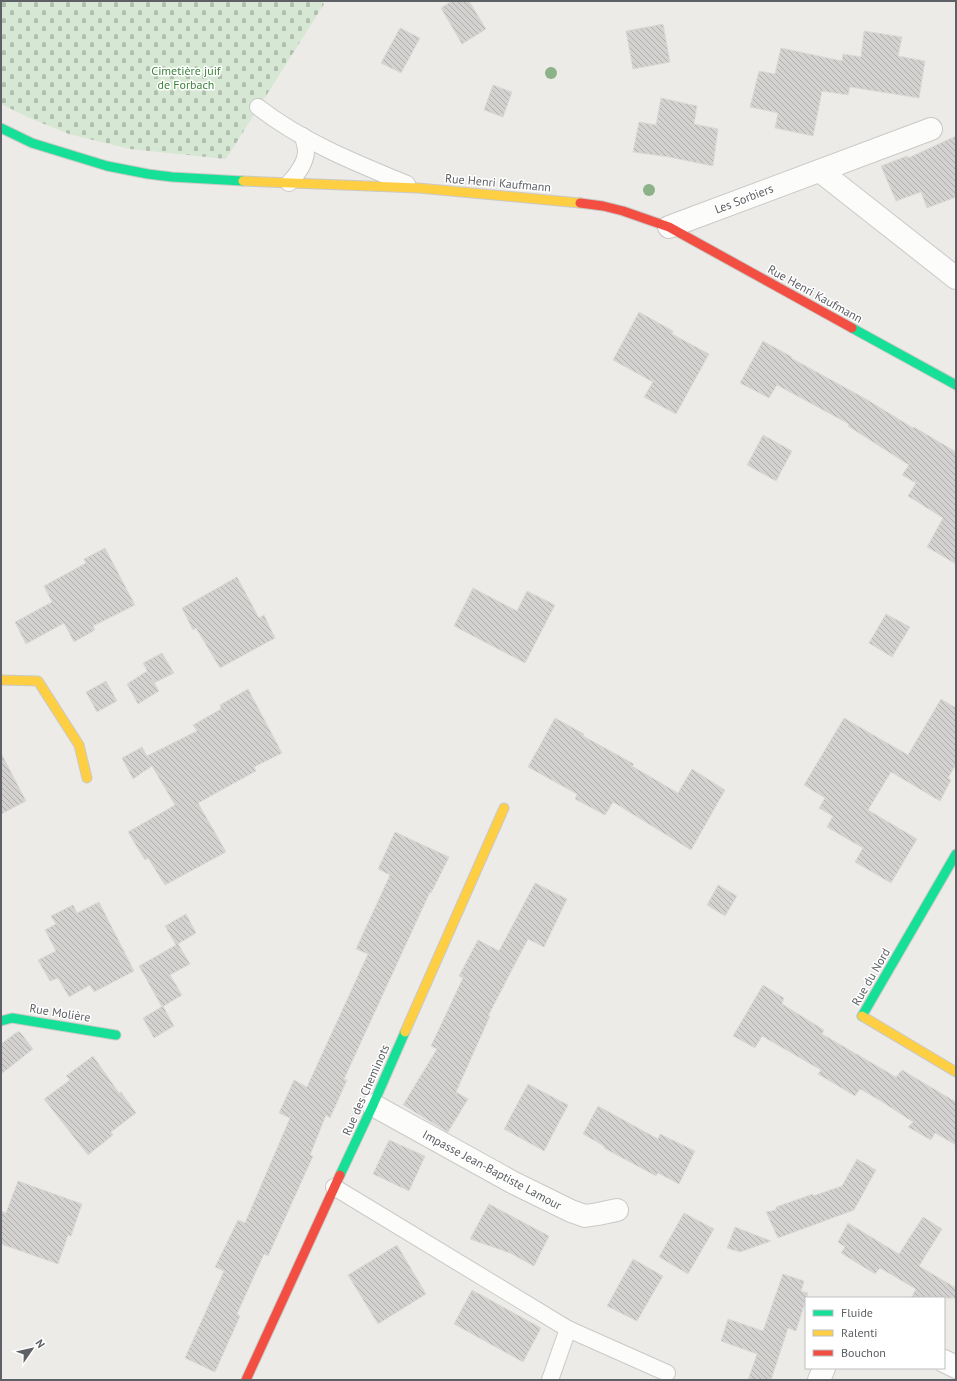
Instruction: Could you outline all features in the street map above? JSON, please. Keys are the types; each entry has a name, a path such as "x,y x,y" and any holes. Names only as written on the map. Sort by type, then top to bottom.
{"street":[{"name":"Rue Henri Kaufmann","path":"1,128 32,143 55,151 94,163 148,174 172,177 418,188 582,203 623,211 669,228 956,385"},
{"name":"Les Sorbiers","path":"669,228 931,128"},
{"path":"820,171 947,260 956,278"},
{"path":"1,680 38,681 79,745 87,778"},
{"name":"Rue des Cheminots","path":"246,1380 373,1105 504,808"},
{"name":"Rue du Nord","path":"956,854 861,1016 956,1072"},
{"name":"Rue Molière","path":"1,1021 12,1018 116,1035"},
{"name":"Impasse Jean-Baptiste Lamour","path":"373,1105 512,1182 571,1211 586,1216 617,1210"},
{"path":"945,1362 956,1367"},
{"path":"819,1380 824,1369"}],"lane":[{"path":"258,107 303,136 346,159 418,188"},
{"path":"288,183 295,176 302,165 306,151 303,136"},
{"path":"334,1187 568,1329 667,1373"},
{"path":"550,1380 568,1329"}],"green space":[{"name":"Cimetière juif de Forbach","path":"1,1 320,1 324,4 226,159 130,149 69,134 32,119 1,104"}],"building":[{"path":"452,1 469,1 486,29 462,44 441,8"},
{"path":"663,24 670,62 633,69 626,31"},
{"path":"400,28 420,38 401,73 381,63"},
{"path":"864,31 902,37 898,56 925,61 919,98 850,87 848,95 822,91 813,136 775,128 778,113 750,107 759,71 775,74 781,48 842,61 843,54 861,57"},
{"path":"493,85 512,92 503,117 484,110"},
{"path":"661,98 697,106 694,124 718,129 713,166 669,157 633,152 639,122 656,125"},
{"path":"956,136 956,197 927,208 921,192 896,201 881,166 907,156 908,158"},
{"path":"639,312 673,331 672,334 709,354 676,414 644,397 653,382 613,360"},
{"path":"763,341 956,452 956,564 927,547 943,518 908,496 916,483 902,475 909,465 848,426 849,424 777,385 769,398 740,383"},
{"path":"763,435 792,451 776,481 747,465"},
{"path":"105,548 135,605 93,626 95,630 74,642 64,623 26,644 15,622 52,602 44,586 86,563 84,559"},
{"path":"237,577 259,618 264,615 275,638 220,668 196,628 193,630 182,608"},
{"path":"473,588 517,611 527,591 555,605 525,663 454,626"},
{"path":"886,614 910,627 892,657 869,643"},
{"path":"162,653 174,673 154,683 143,663"},
{"path":"147,671 159,691 138,704 127,684"},
{"path":"106,681 117,701 97,712 86,692"},
{"path":"248,689 282,753 254,767 256,771 198,803 226,852 165,885 148,858 145,860 128,832 175,805 152,766 133,779 122,758 142,747 147,756 197,731 193,725 221,709 220,705"},
{"path":"941,699 956,708 956,764 948,778 951,780 940,801 891,772 868,810 917,839 891,883 855,862 863,848 827,827 833,816 819,808 825,798 804,785 844,718 908,755"},
{"path":"555,718 584,734 583,736 634,764 632,766 678,793 692,769 725,790 691,850 613,802 605,815 575,799 577,794 528,767"},
{"path":"1,753 26,801 1,814"},
{"path":"395,832 449,857 431,893 430,892 344,1079 347,1080 330,1118 326,1115 310,1155 313,1156 268,1256 264,1254 237,1314 240,1316 215,1372 185,1358 224,1271 215,1267 238,1220 245,1223 290,1118 279,1113 294,1080 307,1087 368,954 356,949 390,875 378,869"},
{"path":"535,883 567,899 544,947 528,939 488,1016 490,1016 456,1092 468,1099 448,1132 403,1105 437,1049 431,1046 463,978 459,976 478,940 499,951"},
{"path":"718,885 737,896 725,916 707,905"},
{"path":"99,902 134,971 94,992 90,985 69,997 58,978 50,981 38,960 56,951 45,930 56,924 51,916 73,905 77,913"},
{"path":"186,914 196,933 178,944 190,964 170,975 182,995 162,1007 139,966 176,945 165,926"},
{"path":"763,985 784,998 782,1004 824,1030 822,1034 896,1077 902,1070 956,1102 956,1145 935,1133 931,1140 908,1127 913,1122 881,1101 860,1089 855,1096 818,1074 821,1070 762,1036 755,1048 733,1036"},
{"path":"163,1006 174,1026 154,1038 143,1018"},
{"path":"17,1032 20,1032 33,1049 1,1074 1,1044"},
{"path":"93,1056 119,1093 121,1092 136,1113 111,1132 113,1135 88,1155 44,1099 70,1080 66,1076"},
{"path":"528,1084 568,1105 544,1151 504,1129"},
{"path":"598,1106 658,1139 660,1134 695,1151 679,1184 658,1173 656,1176 604,1148 604,1146 583,1134"},
{"path":"389,1140 425,1156 409,1191 373,1174"},
{"path":"857,1159 876,1170 854,1210 778,1238 766,1212 776,1210 776,1207 813,1194 813,1196 842,1186"},
{"path":"18,1181 82,1204 71,1236 68,1235 58,1264 1,1244 1,1211 6,1213"},
{"path":"489,1204 549,1236 534,1266 510,1253 470,1239"},
{"path":"684,1213 714,1229 688,1274 659,1257"},
{"path":"923,1217 942,1229 919,1266 956,1288 956,1298 912,1297 916,1289 880,1268 875,1274 841,1253 845,1247 838,1242 848,1223 899,1254"},
{"path":"735,1227 771,1241 740,1252 727,1248"},
{"path":"397,1245 426,1294 378,1324 348,1275"},
{"path":"633,1259 663,1276 637,1321 607,1306"},
{"path":"783,1274 804,1281 801,1291 808,1293 807,1297 805,1297 805,1302 796,1331 788,1328 771,1380 748,1380 757,1354 721,1341 728,1319 763,1331"},
{"path":"472,1290 541,1328 523,1362 454,1324"}],"traffic: fast":[{"path":"1,128 32,143 107,166 172,177 243,181"},
{"path":"852,328 956,385"},
{"path":"862,1016 956,854"},
{"path":"1,1021 12,1018 116,1035"},
{"path":"340,1175 405,1032"}],"traffic: slow":[{"path":"243,181 418,188 580,203"},
{"path":"1,680 38,681 79,745 87,778"},
{"path":"405,1032 504,808"},
{"path":"862,1016 956,1072"}],"traffic: jam":[{"path":"580,203 603,206 623,211 669,227 852,328"},
{"path":"246,1380 340,1175"}]}
